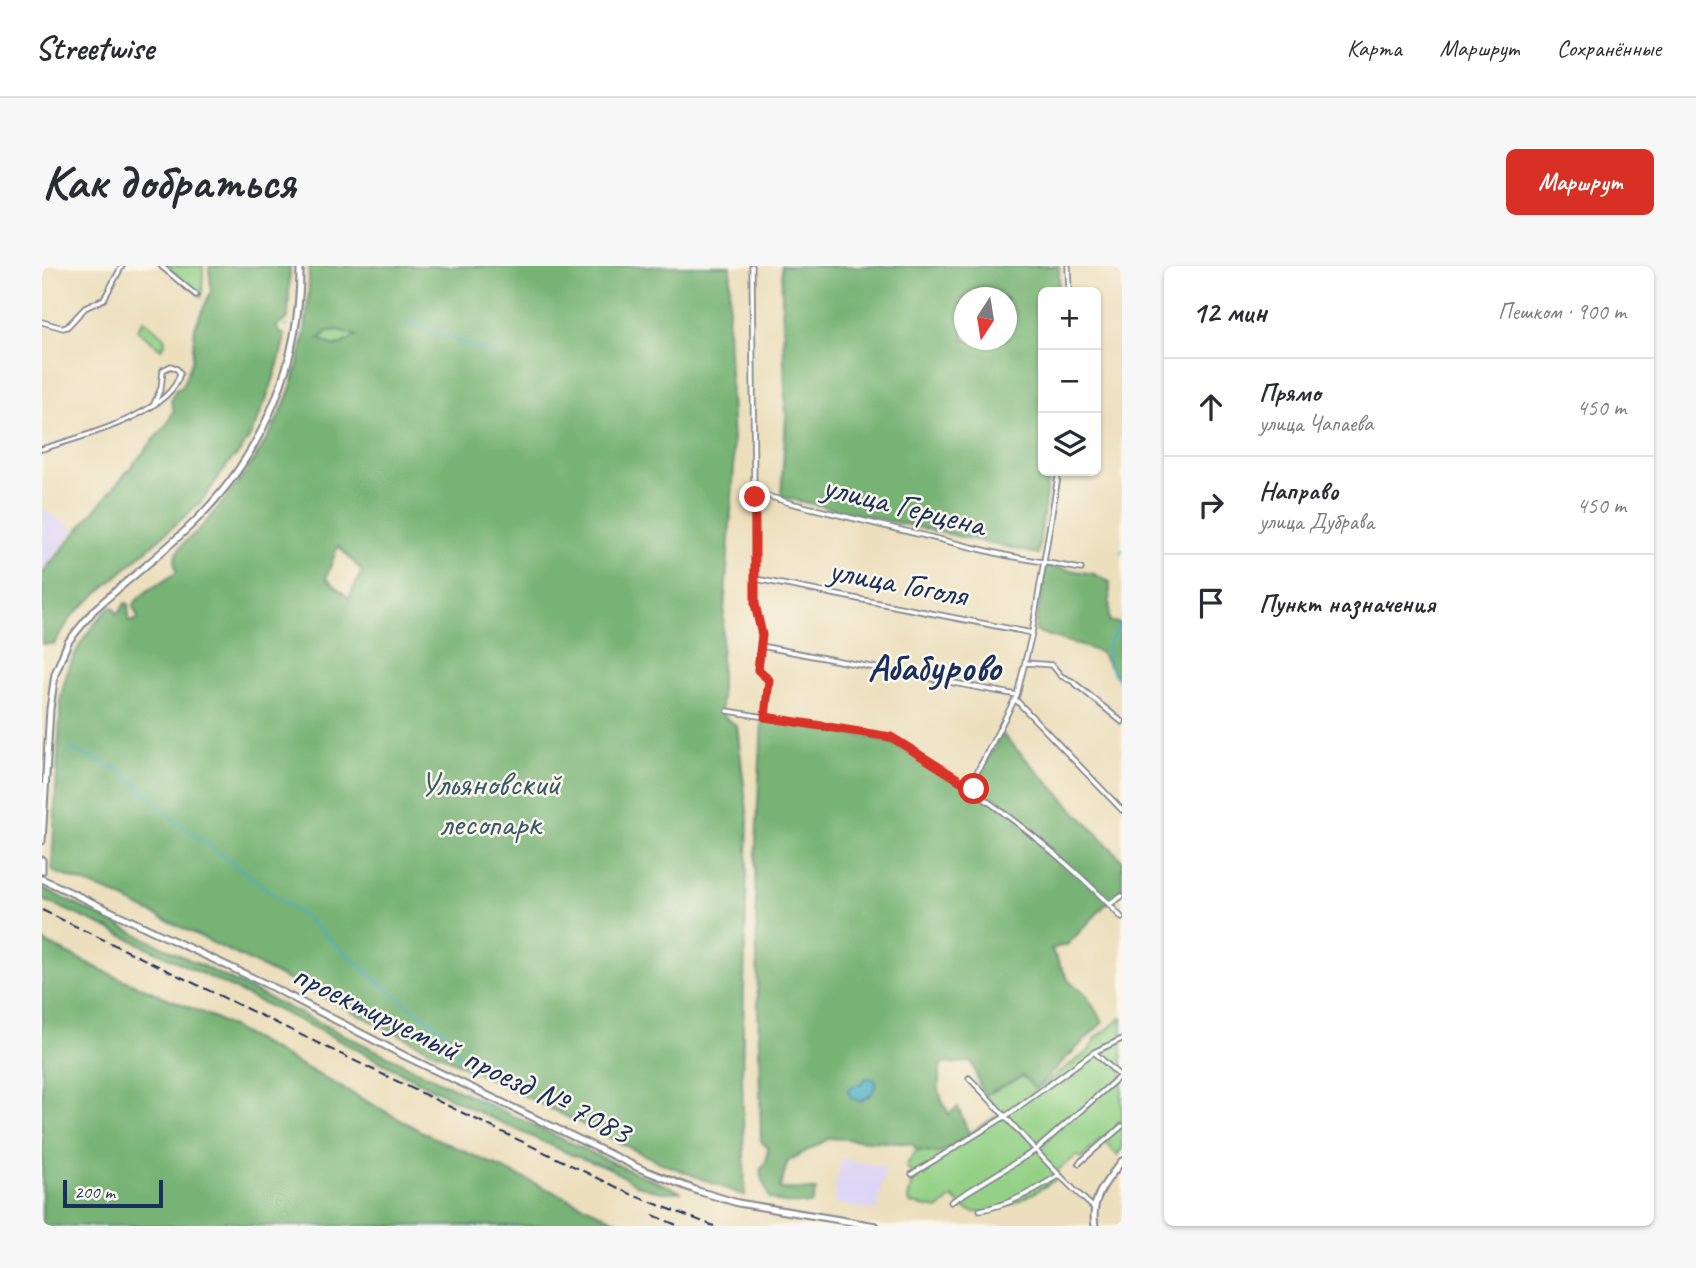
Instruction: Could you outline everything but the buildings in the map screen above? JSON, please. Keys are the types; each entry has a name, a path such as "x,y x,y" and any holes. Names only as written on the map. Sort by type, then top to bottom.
{"main road":[{"path":"42,841 52,691 63,652 94,610 202,514 243,463 269,416 287,366 296,325 300,266"},
{"path":"42,860 42,871"},
{"name":"проектируемый проезд № 7083","path":"42,879 266,984 453,1080 641,1169 738,1203 876,1226"},
{"path":"1094,1226 1093,1207 1100,1190 1122,1161"}],"street":[{"path":"42,322 67,327 85,307 104,299 122,266"},
{"path":"161,266 196,295"},
{"path":"752,266 755,604 762,635 758,670 769,680 765,717"},
{"path":"1069,266 1069,287"},
{"path":"42,449 114,425 155,404 163,399 176,383 180,373 177,369 170,366 163,370 161,388 155,404"},
{"path":"974,789 974,778 1016,697 1026,663 1058,476"},
{"name":"улица Герцена","path":"755,492 790,503 1044,563 1081,569"},
{"name":"улица Гоголя","path":"755,578 1032,633"},
{"path":"761,646 1016,697 1122,810"},
{"path":"1026,663 1052,665 1061,676 1072,681 1122,722"},
{"path":"727,711 891,737 974,789 1033,835 1122,918"},
{"path":"1110,904 1122,896"},
{"path":"912,1174 1006,1115 1094,1052 1122,1039"},
{"path":"951,1202 1036,1150 1121,1077 1094,1052"},
{"path":"969,1078 1059,1175 1093,1207"},
{"path":"1079,1163 1122,1126"},
{"path":"980,1210 1001,1206 1026,1195 1059,1175"}],"shaded area":[{"path":"42,509 75,529 42,571"},
{"path":"841,1159 885,1167 877,1211 833,1203"}],"green space":[{"path":"164,266 203,266 202,297"},
{"path":"209,266 290,266 288,318 276,327 285,335 272,383 257,422 240,452 231,460 201,502 72,616 54,644 42,644 42,573 168,423 174,409 171,402 175,390 182,387 192,361 195,327 211,291"},
{"name":"Ульяновский лесопарк","path":"309,266 731,266 728,327 734,468 721,655 721,714 737,726 748,819 742,1073 745,1196 657,1161 109,892 54,872 52,867 61,698 72,660 92,627 110,607 113,607 116,613 120,612 125,603 128,604 129,622 139,619 133,606 137,600 177,572 175,557 178,550 206,522 251,464 284,404 303,340","holes":["339,330 357,336 336,347 319,339 328,331","338,546 362,571 349,598 326,578"]},
{"path":"781,266 1059,266 1059,287 1038,287 1038,476 1048,476 1038,554 781,497 786,418"},
{"path":"144,320 164,336 165,343 161,349 137,330"},
{"path":"339,330 358,335 336,347 319,339 328,331"},
{"path":"1045,566 1094,574 1110,582 1109,621 1122,624 1122,685 1100,652 1035,631"},
{"path":"762,720 886,740 966,786 977,782 1001,733 1122,860 1122,893 1106,904 1068,944 1051,949 1069,981 1086,995 1103,1022 1035,1089 1023,1076 983,1096 972,1062 941,1064 939,1084 942,1101 949,1114 958,1107 970,1136 939,1153 917,1150 912,1144 830,1138 788,1161 780,1189 816,1190 811,1204 783,1203 769,1198 760,1171 766,1162 768,1148 761,1141 755,864"},
{"path":"42,888 439,1081 624,1168 682,1192 661,1192 637,1185 609,1168 572,1155 472,1109 321,1031 42,899"},
{"path":"42,941 112,975 215,1018 426,1134 629,1226 239,1226 225,1221 224,1226 42,1226"},
{"path":"1122,1018 1122,1149 1117,1155 1102,1138 1081,1159 1077,1155 1058,1170 1058,1178 1013,1204 988,1212 966,1209 953,1197 939,1209 911,1204 908,1200 913,1176 906,1166 917,1150 939,1153 1000,1114 983,1096 1023,1076 1036,1089 1089,1051 1096,1038"}],"water":[{"path":"866,1078 872,1078 876,1082 873,1091 860,1101 852,1098 848,1092 849,1087 860,1084"}],"waterway":[{"path":"406,321 496,355"},
{"path":"304,329 308,330"},
{"path":"1120,623 1106,649 1111,669 1122,685"},
{"path":"71,749 122,771 171,817 302,915 375,979 446,1033 469,1073"},
{"path":"476,1100 493,1110"}],"railway":[{"path":"42,910 635,1196 714,1226"},
{"path":"653,1215 679,1226"}],"district":[{"name":"Абабурово","path":"934,667"}],"route":[{"path":"755,497 755,604 762,635 758,670 769,680 765,717 891,737 974,789"}]}
